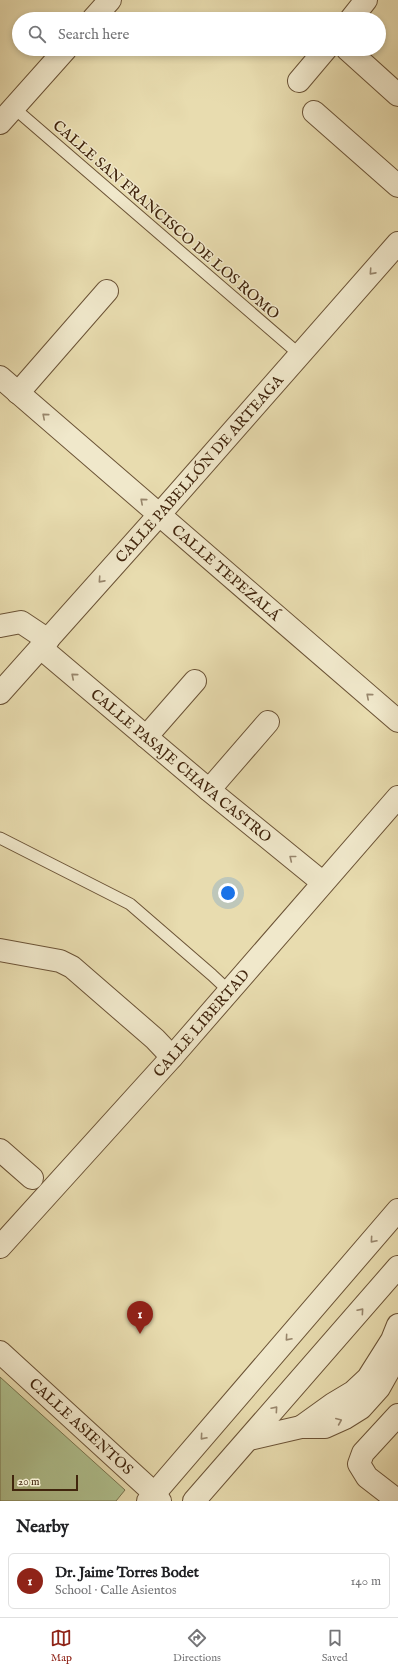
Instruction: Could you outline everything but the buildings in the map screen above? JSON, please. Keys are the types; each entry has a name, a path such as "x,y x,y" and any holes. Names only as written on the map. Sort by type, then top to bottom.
{"street":[{"path":"99,12 110,0"},
{"path":"357,12 366,0"},
{"path":"7,116 60,56"},
{"path":"300,81 320,56"},
{"path":"355,56 398,95"},
{"path":"314,112 398,186"},
{"name":"CALLE PABELLÓN DE ARTEAGA","path":"0,693 159,515 299,354 395,253"},
{"path":"18,393 107,291"},
{"name":"CALLE TEPEZALÁ","path":"0,377 398,721"},
{"name":"CALLE PASAJE CHAVA CASTRO","path":"0,626 22,622 146,737 322,882"},
{"path":"146,737 195,681"},
{"path":"209,790 268,722"},
{"name":"CALLE LIBERTAD","path":"0,1247 172,1057 398,796"},
{"path":"0,950 60,961 72,967 155,1040 172,1057"},
{"path":"0,1150 32,1178"},
{"path":"154,1498 398,1210"},
{"path":"194,1501 398,1268"},
{"path":"301,1427 333,1404 353,1392 368,1378 392,1340 398,1325"},
{"name":"CALLE ASIENTOS","path":"0,1352 154,1498"},
{"path":"249,1439 301,1427 325,1427 345,1418 361,1408 379,1388 398,1354"},
{"path":"398,1415 363,1453 359,1464 367,1477 398,1501"}],"lane":[{"name":"CALLE SAN FRANCISCO DE LOS ROMO","path":"7,116 299,354"},
{"path":"0,838 130,904 229,991"}],"green space":[{"path":"0,1377 125,1490 116,1501 0,1501"}],"place":[{"name":"Dr. Jaime Torres Bodet","path":"140,1334"}]}
